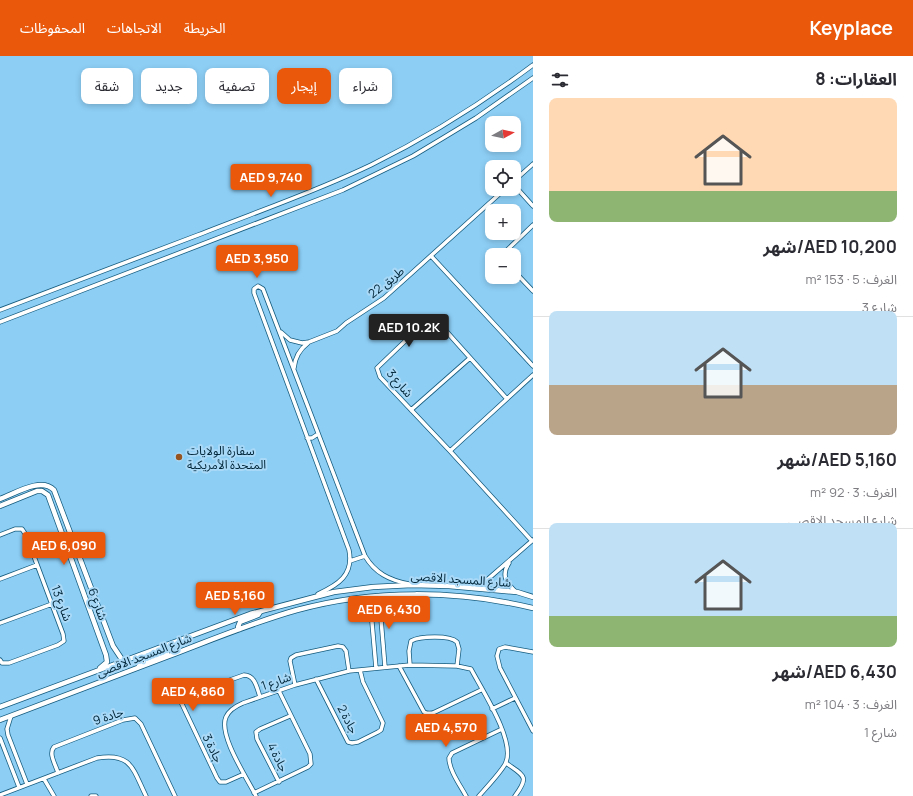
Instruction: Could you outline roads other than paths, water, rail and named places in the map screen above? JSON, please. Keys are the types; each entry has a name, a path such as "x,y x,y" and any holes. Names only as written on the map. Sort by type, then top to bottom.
{"main road":[{"name":"شارع 6","path":"0,499 41,484 49,486 56,494 110,638 116,652 123,661"},
{"name":"شارع 6","path":"0,506 40,491 44,492 49,497 107,662 104,666 93,673"},
{"path":"17,493 19,498"},
{"name":"شارع المسجد الاقصى","path":"0,708 123,661 261,611 334,592 373,586 412,585 449,586 517,592 533,597"},
{"name":"شارع المسجد الاقصى","path":"0,720 240,629 297,610 357,599 416,594 463,596 533,608"},
{"path":"240,629 238,627 240,622 258,615 261,611"},
{"path":"101,642 110,638"},
{"path":"136,668 146,660 167,652 168,648 166,646"}],"street":[{"path":"0,310 286,201 370,165 425,136 469,109 533,65"},
{"path":"0,322 343,190 413,156 476,118 533,78"},
{"path":"521,175 533,164"},
{"path":"521,193 533,206"},
{"name":"طريق 22","path":"278,328 285,337 299,343 309,342 337,331 384,298 432,257 497,196"},
{"path":"509,248 533,225"},
{"path":"432,257 533,366"},
{"path":"521,278 533,291"},
{"path":"313,597 338,584 345,576 350,561 350,550 254,293 256,287 260,286 263,289 365,556 371,566 385,577 412,585"},
{"name":"شارع 3","path":"507,399 438,322 433,320 425,322 378,368 380,377 533,540"},
{"name":"طريق 22","path":"295,374 294,364 296,356 309,342"},
{"path":"411,410 470,358"},
{"path":"450,451 533,375"},
{"path":"307,438 314,437 318,434"},
{"name":"شارع 13","path":"0,535 15,529 22,529 26,535 63,634 64,641 58,646 9,663 2,663 0,660"},
{"path":"449,586 485,581 512,560 533,540"},
{"path":"350,561 365,556"},
{"path":"512,560 506,567 504,576 507,584 517,592"},
{"path":"0,579 37,565"},
{"path":"385,667 380,606 385,601 398,595"},
{"path":"357,599 366,605 370,611 376,668"},
{"path":"0,623 52,604"},
{"path":"410,664 409,651 411,641 416,639 438,637 451,638 457,642 459,649 457,666"},
{"path":"295,685 290,661 291,658 296,655 338,646 343,647 346,651 349,671"},
{"path":"533,652 505,647 499,649 497,652 497,662 533,731"},
{"name":"شارع 1","path":"255,794 228,742 224,730 227,715 234,708 260,697 295,685 349,671 410,664 457,666 471,669 507,740 509,750 506,763"},
{"path":"399,666 424,712 426,713 430,714 435,712 481,690"},
{"name":"جادة 2","path":"316,679 348,742 355,743 381,730 383,723 363,682 360,670"},
{"name":"جادة 3","path":"244,774 226,782 220,782 180,702 188,695 244,675 249,675 252,677 260,697"},
{"name":"جادة 4","path":"255,794 308,767 311,764 310,754 279,691"},
{"path":"492,709 515,698"},
{"path":"12,716 7,729 8,735 27,784"},
{"name":"جادة 4","path":"279,782 257,739 256,732 290,716"},
{"name":"جادة 9","path":"58,773 52,754 54,747 123,720 135,718 141,724 175,796"},
{"path":"466,796 451,768 448,758 452,753 502,729"},
{"path":"0,738 19,787"},
{"path":"2,795 19,787 44,779 97,758 109,756 123,759 130,765 146,796"},
{"path":"479,796 506,763 522,774 523,785 515,796"},
{"path":"44,779 54,796"},
{"path":"91,796 96,796"}],"place":[{"name":"سفارة الولايات المتحدة الأمريكية","path":"179,457"}]}
